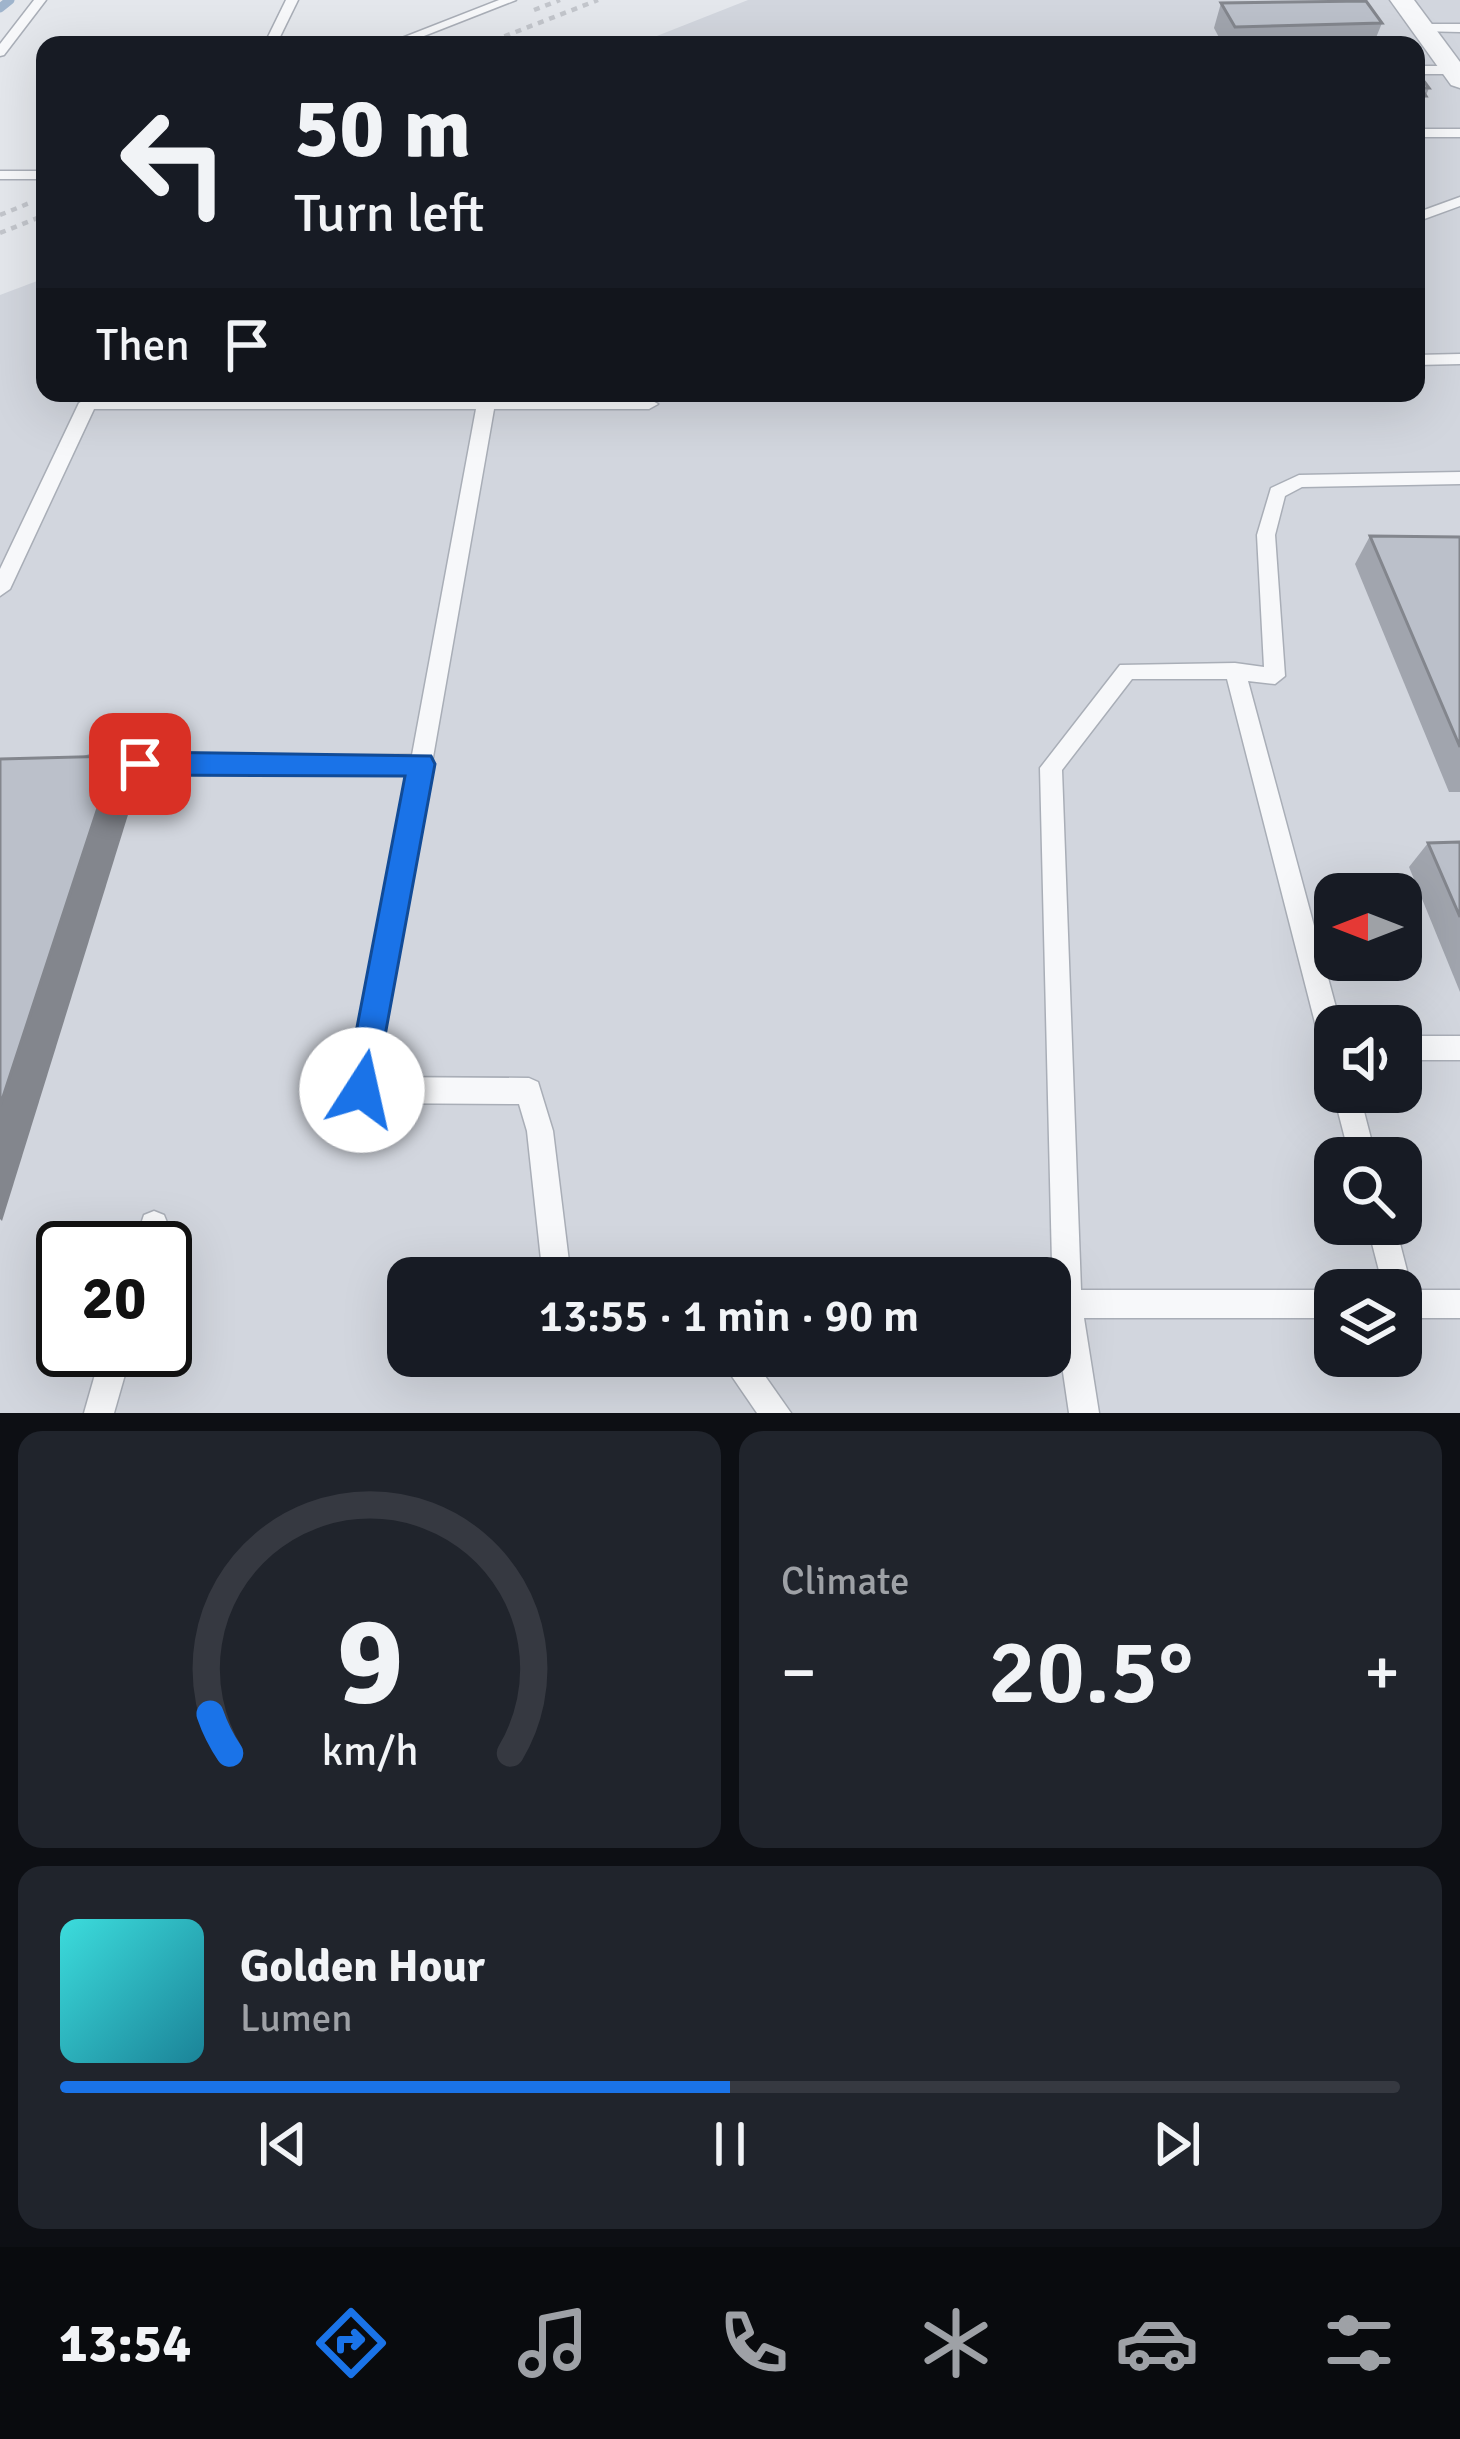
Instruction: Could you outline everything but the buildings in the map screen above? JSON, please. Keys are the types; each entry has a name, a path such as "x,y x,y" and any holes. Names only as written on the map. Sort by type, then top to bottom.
{"street":[{"path":"1402,0 1456,75"}],"lane":[{"path":"0,52 40,0"},
{"path":"274,36 292,0"},
{"path":"414,36 510,0"},
{"path":"1423,28 1460,28"},
{"path":"1425,71 1456,75"},
{"path":"1425,133 1460,133"},
{"path":"0,175 36,175"},
{"path":"1425,215 1460,201"},
{"path":"1425,360 1460,359"},
{"path":"0,589 88,403 649,404"},
{"path":"486,404 362,1090 529,1091 540,1131 555,1257"},
{"path":"1066,1257 1051,768 1127,671 1235,671 1275,676 1267,535 1277,492 1299,482 1460,478"},
{"path":"1235,671 1323,1005"},
{"path":"70,764 421,764"},
{"path":"1422,1048 1460,1048"},
{"path":"1422,1303 1460,1304"},
{"path":"1071,1304 1314,1304"},
{"path":"1071,1330 1084,1413"},
{"path":"99,1413 110,1377"},
{"path":"751,1377 776,1413"}],"path":[{"path":"505,36 598,0"},
{"path":"0,214 36,200"},
{"path":"0,233 36,219"}],"shaded area":[{"path":"748,0 1460,0 1460,1413 0,1413 0,295 36,281 36,402 1425,402 1425,36 657,36"}],"waterway":[{"path":"0,8 10,0"}],"route":[{"path":"140,764 421,764 362,1090"}]}
